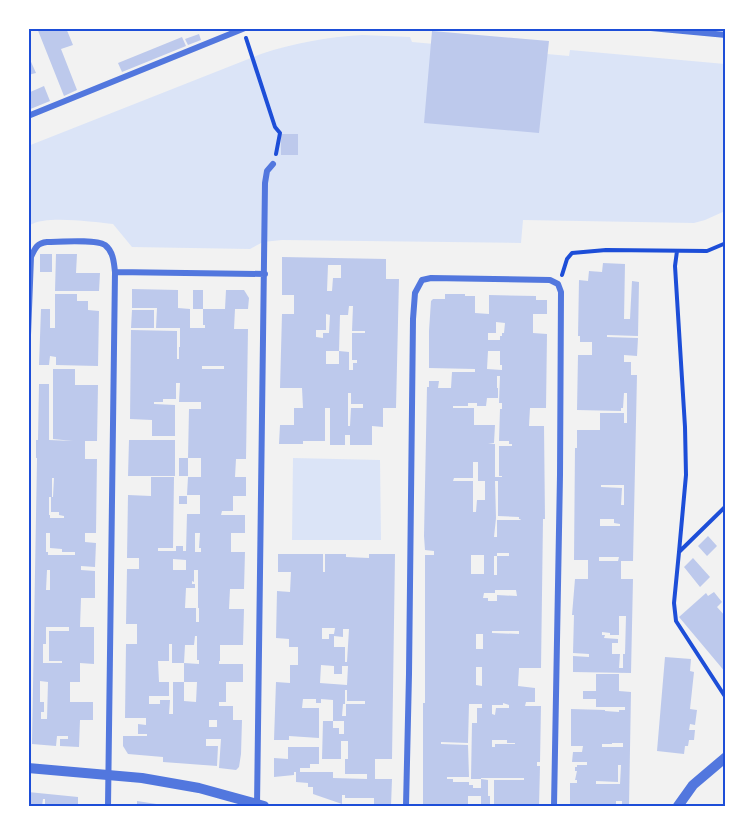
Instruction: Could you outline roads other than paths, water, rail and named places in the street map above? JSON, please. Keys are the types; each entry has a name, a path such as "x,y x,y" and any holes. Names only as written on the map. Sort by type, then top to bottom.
{"street":[{"path":"651,28 726,35"},
{"path":"28,116 244,29"},
{"path":"28,768 142,778 199,788 259,806 266,183 267,171 273,164"},
{"path":"28,335 31,257 34,249 40,243 47,242 96,242 104,245 110,251 115,272 108,807"},
{"path":"115,272 265,274"},
{"path":"406,807 413,319 415,293 422,280 431,278 550,279 558,284 561,292 554,807"},
{"path":"678,807 693,785 726,757"}]}
